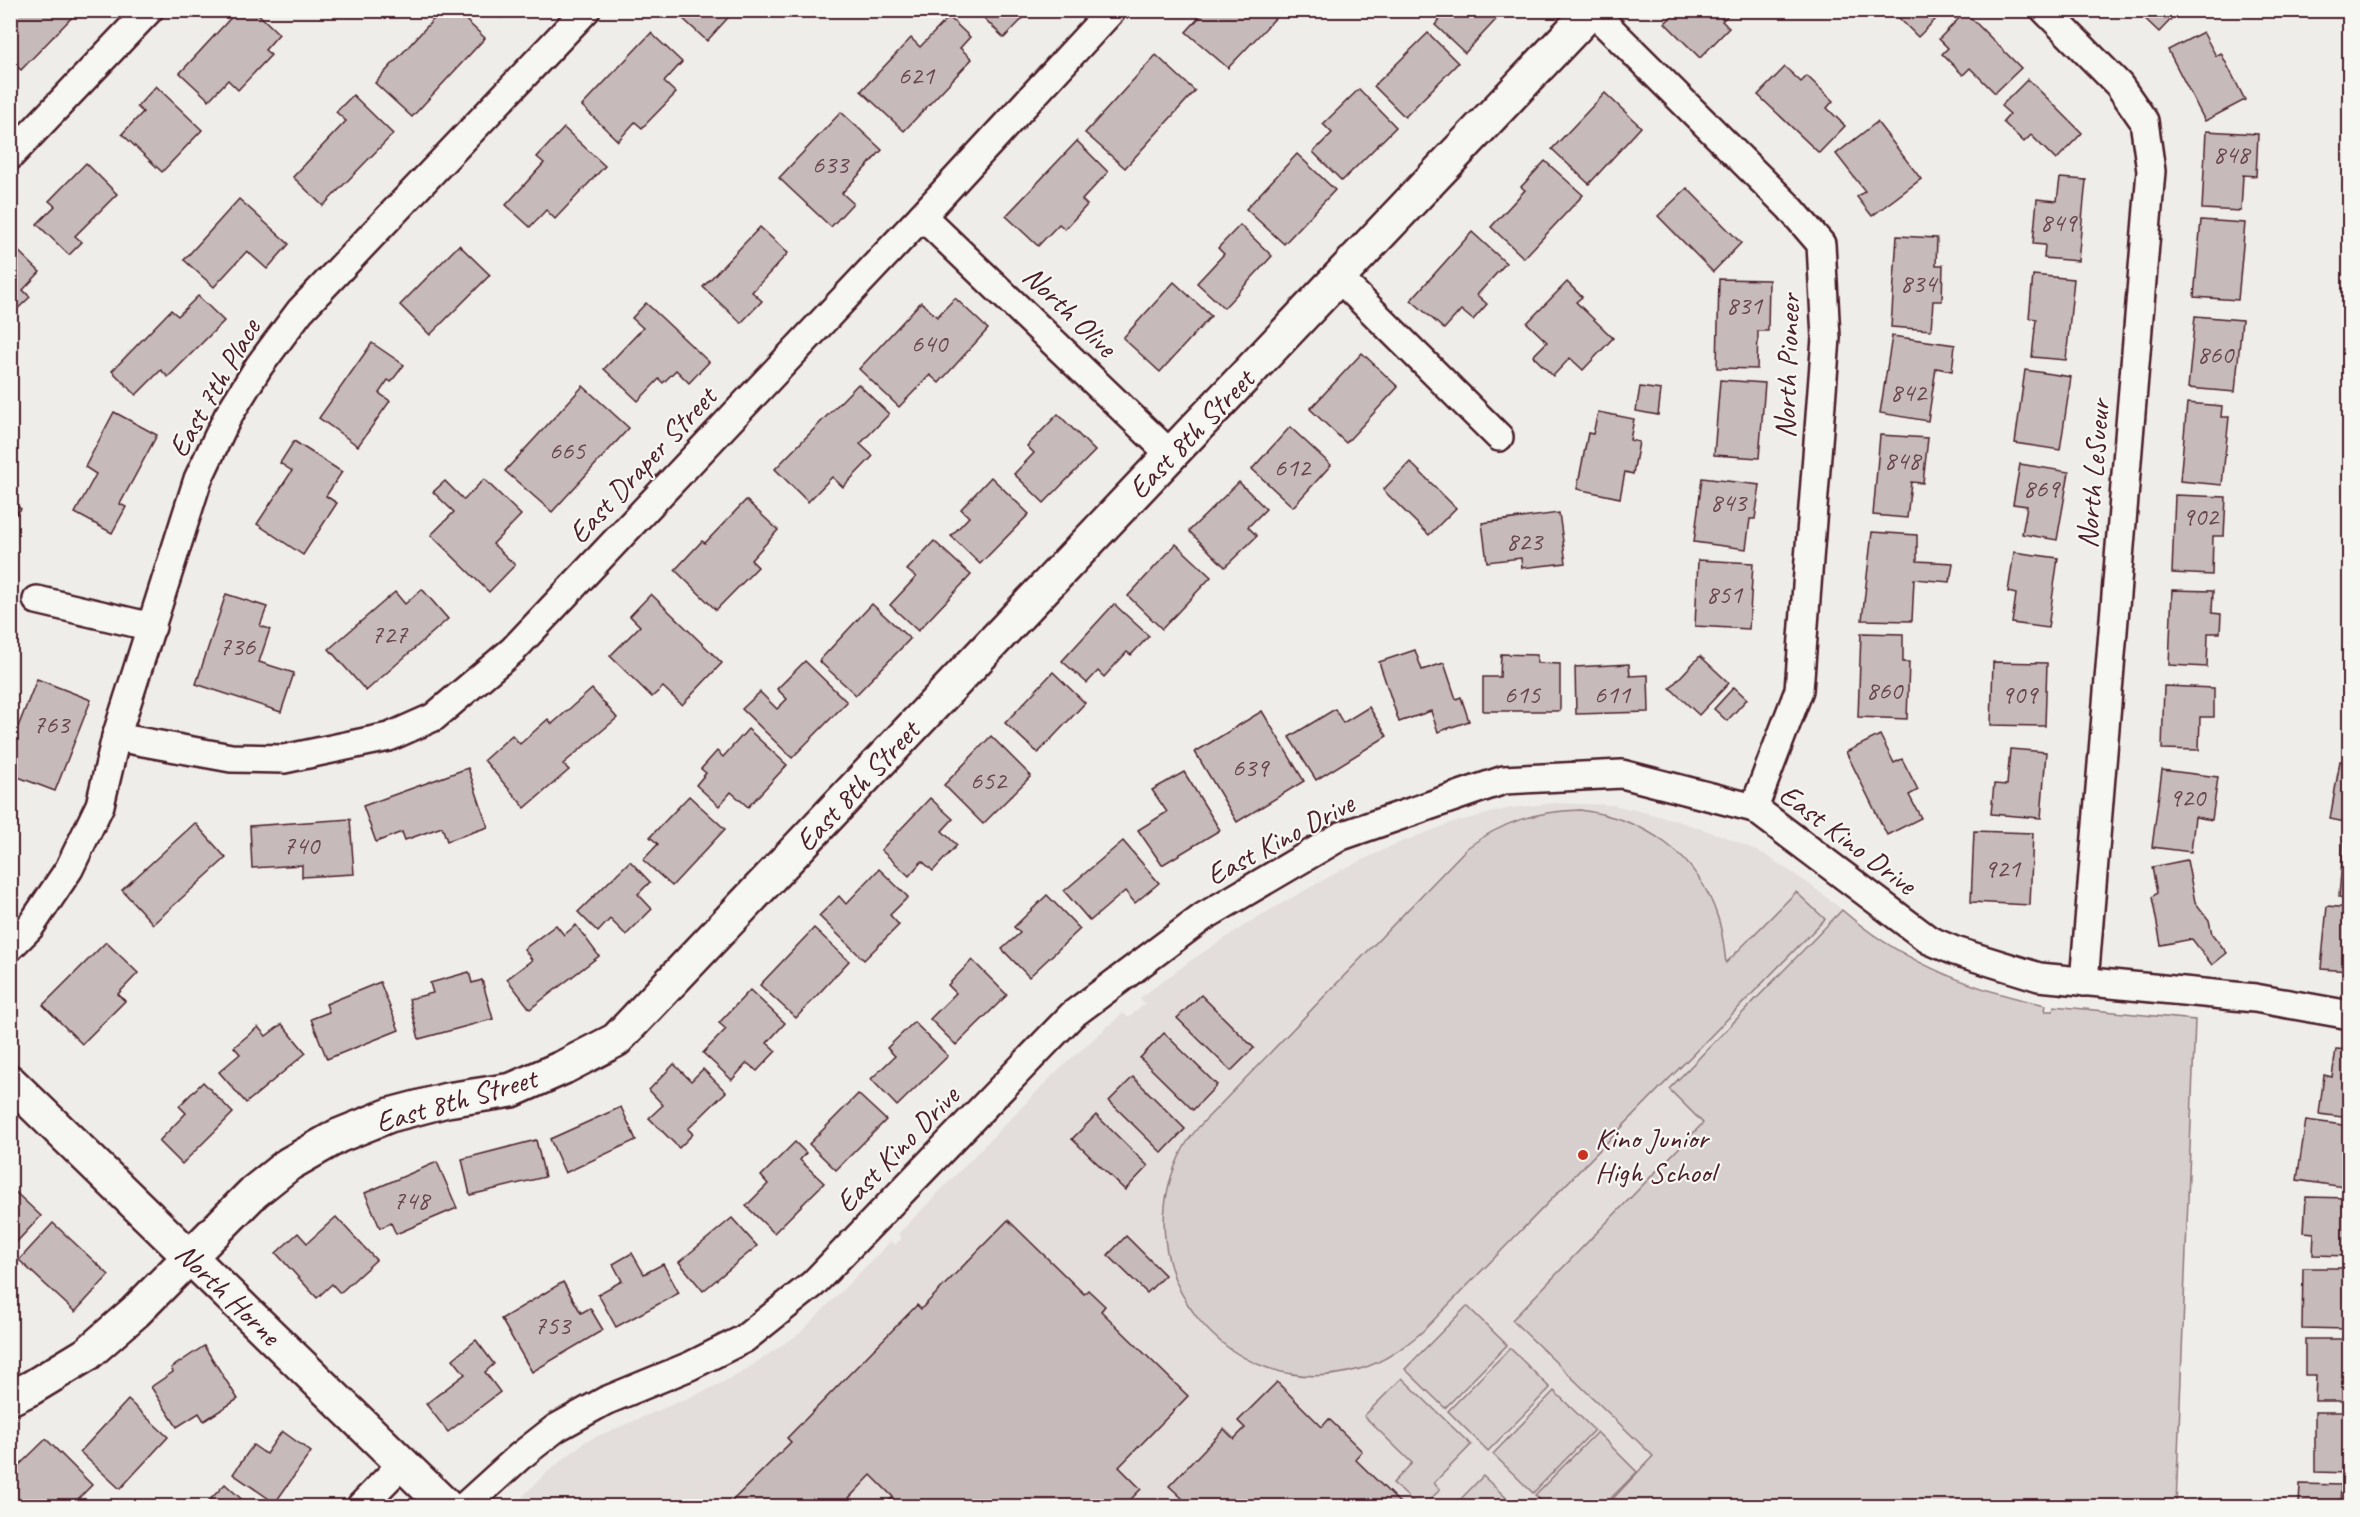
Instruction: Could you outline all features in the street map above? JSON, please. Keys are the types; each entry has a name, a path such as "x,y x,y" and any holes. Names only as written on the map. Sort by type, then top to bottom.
{"street":[{"path":"10,156 149,10"},
{"name":"East 7th Place","path":"10,947 30,927 69,869 100,805 116,737 198,479 228,416 259,366 300,311 586,10"},
{"name":"East Draper Street","path":"116,737 231,758 284,759 389,737 434,717 513,650 922,216 1112,10"},
{"name":"North LeSueur","path":"2045,10 2119,85 2144,121 2151,171 2084,982"},
{"name":"East 8th Street","path":"10,1398 87,1354 135,1312 254,1192 289,1164 338,1136 390,1115 447,1100 512,1090 564,1067 616,1040 1592,11"},
{"name":"North Pioneer","path":"1592,11 1790,208 1821,244 1826,338 1799,690 1754,808"},
{"name":"North Olive","path":"922,216 1171,454"},
{"path":"1339,278 1499,437"},
{"path":"37,600 152,627"},
{"name":"East Kino Drive","path":"465,1506 519,1457 556,1428 605,1401 690,1366 744,1339 813,1284 1072,1015 1203,917 1341,836 1504,780 1622,774 1754,808 1929,939 1955,951 2039,977 2255,999 2349,1015"},
{"name":"North Horne","path":"10,1082 446,1506"},
{"path":"361,1506 402,1464"}],"shaded area":[{"name":"Kino Junior High School","path":"1554,803 1614,805 1675,820 1726,837 1764,854 1808,883 1880,939 1911,957 1954,978 1987,990 2046,1005 2045,1011 2053,1011 2054,1006 2195,1020 2176,1506 513,1506 545,1474 586,1441 739,1374 800,1333 891,1241 895,1245 902,1238 898,1234 1058,1070 1123,1013 1128,1017 1145,1004 1140,998 1193,959 1256,918 1343,869 1396,844 1451,823 1510,808"},
{"path":"1580,810 1604,815 1647,831 1666,843 1682,858 1697,875 1709,895 1720,924 1726,963 1796,892 1825,919 1422,1332 1400,1349 1377,1363 1360,1369 1312,1376 1268,1368 1229,1348 1198,1319 1176,1282 1165,1239 1167,1195 1183,1149 1193,1133 1467,848 1493,831 1520,820 1549,813"},
{"path":"1842,910 1888,944 1938,971 1991,991 2046,1005 2045,1011 2053,1011 2054,1006 2195,1020 2176,1506 1606,1506 1653,1456 1512,1320 1703,1123 1669,1089"},
{"path":"1467,1306 1507,1345 1445,1408 1405,1369"},
{"path":"1510,1348 1550,1388 1488,1451 1448,1411"},
{"path":"1402,1378 1471,1445 1434,1483 1440,1490 1423,1506 1418,1506 1393,1483 1412,1463 1364,1416"},
{"path":"1554,1391 1594,1430 1533,1493 1493,1454"},
{"path":"1597,1432 1637,1472 1603,1506 1547,1506 1535,1495"},
{"path":"1483,1476 1515,1506 1455,1505"}],"building":[{"path":"11,10 79,10 21,70 10,60"},
{"path":"238,10 254,10 279,34 265,50 271,55 238,90 228,80 209,100 180,73"},
{"path":"442,10 455,10 485,38 412,117 375,83"},
{"path":"492,10 508,10 501,18"},
{"path":"684,10 735,10 707,41 679,15"},
{"path":"976,10 1031,10 1004,38"},
{"path":"1206,10 1283,10 1228,68 1186,32"},
{"path":"1448,10 1505,10 1465,53 1435,25"},
{"path":"1678,10 1733,10 1722,21 1729,28 1700,58 1665,23"},
{"path":"1891,10 1945,10 1918,37"},
{"path":"2136,10 2180,10 2159,32"},
{"path":"1965,12 2021,68 1995,93 1970,68 1963,75 1942,54 1948,48 1939,39"},
{"path":"949,17 970,37 960,48 972,59 904,131 861,91 911,38 920,47"},
{"path":"2203,32 2216,56 2221,53 2245,100 2205,121 2168,50"},
{"path":"651,33 682,62 664,82 676,93 642,128 635,122 618,141 582,106"},
{"path":"1428,33 1458,63 1405,117 1374,86"},
{"path":"1156,55 1195,91 1125,168 1085,133"},
{"path":"1785,67 1801,82 1807,76 1833,101 1827,108 1845,126 1819,153 1758,95"},
{"path":"2028,79 2082,133 2056,160 2031,135 2024,142 2003,122 2010,114 2001,106"},
{"path":"156,86 202,130 162,172 122,134 143,112 137,107"},
{"path":"1359,89 1396,127 1342,181 1313,152 1332,133 1323,124"},
{"path":"1605,93 1641,127 1589,184 1552,149"},
{"path":"353,95 393,134 323,206 293,177 346,121 336,112"},
{"path":"841,112 882,150 842,193 853,203 831,227 779,178"},
{"path":"1877,122 1921,179 1872,216 1857,197 1865,191 1836,154"},
{"path":"564,128 605,166 555,219 546,210 530,227 506,205 544,163 537,157"},
{"path":"2206,131 2258,134 2256,176 2243,175 2241,211 2202,209"},
{"path":"1077,141 1108,172 1082,200 1087,205 1065,229 1059,224 1038,246 1006,216"},
{"path":"1297,154 1335,190 1284,244 1246,209"},
{"path":"1545,161 1583,195 1524,258 1491,227 1525,190 1521,187"},
{"path":"86,163 117,194 75,236 82,242 69,255 37,224 55,206 49,201"},
{"path":"2060,178 2086,180 2078,261 2044,258 2045,245 2033,244 2037,199 2057,201"},
{"path":"1687,188 1741,243 1713,272 1658,216"},
{"path":"239,199 289,244 267,269 247,251 214,287 184,260"},
{"path":"2201,220 2245,223 2238,300 2194,297"},
{"path":"1240,225 1272,256 1224,308 1197,283 1224,254 1218,248"},
{"path":"760,227 788,253 752,292 762,301 741,323 703,287"},
{"path":"1472,232 1506,263 1477,295 1487,304 1473,320 1461,310 1444,329 1411,300"},
{"path":"1897,236 1937,238 1936,265 1943,265 1942,301 1933,301 1931,330 1891,327"},
{"path":"11,244 40,272 23,290 30,297 10,316"},
{"path":"459,245 490,275 430,335 400,305"},
{"path":"2033,275 2074,279 2066,360 2032,357 2036,319 2029,318"},
{"path":"1719,279 1769,280 1768,331 1758,331 1757,369 1717,368"},
{"path":"1174,282 1211,316 1160,372 1123,338"},
{"path":"1567,282 1582,297 1576,302 1613,338 1583,370 1570,358 1553,376 1533,356 1547,342 1527,323"},
{"path":"198,296 224,321 168,377 161,370 136,395 112,371 171,310 178,316"},
{"path":"955,298 988,329 939,383 930,375 899,407 859,369 921,302 937,317"},
{"path":"646,303 709,362 689,383 676,370 663,383 659,379 638,401 604,369 643,328 632,318"},
{"path":"2195,316 2242,320 2235,392 2188,388"},
{"path":"1892,336 1955,345 1952,371 1936,368 1928,421 1880,413"},
{"path":"372,343 404,365 391,382 388,380 379,393 390,401 358,446 319,418"},
{"path":"1362,353 1398,387 1346,443 1310,409"},
{"path":"2025,370 2071,377 2060,450 2015,443"},
{"path":"1720,380 1765,383 1759,458 1714,455"},
{"path":"858,384 889,414 860,444 873,456 843,487 832,477 808,502 775,469"},
{"path":"583,386 629,428 552,512 505,471"},
{"path":"1640,387 1661,390 1658,415 1636,411"},
{"path":"2187,403 2222,406 2221,417 2229,417 2222,485 2180,481"},
{"path":"114,412 157,435 120,504 126,507 112,533 75,513 96,474 85,467"},
{"path":"1598,412 1634,419 1630,440 1639,442 1633,474 1625,472 1620,498 1577,489 1588,433 1593,434"},
{"path":"1058,414 1095,451 1044,503 1014,474 1034,453 1027,446"},
{"path":"1290,427 1331,465 1293,507 1252,469"},
{"path":"1880,435 1928,438 1923,483 1911,482 1907,518 1873,515"},
{"path":"294,441 342,472 326,496 337,503 303,555 257,524 292,471 280,463"},
{"path":"1410,462 1456,508 1429,535 1383,490"},
{"path":"2020,464 2069,472 2057,540 2022,534 2027,506 2013,504"},
{"path":"991,477 1029,514 980,564 951,536 969,517 961,509"},
{"path":"1702,478 1760,485 1755,519 1750,519 1746,549 1694,542"},
{"path":"484,479 521,515 493,544 515,565 489,592 431,535 454,512 433,492 445,481 464,500"},
{"path":"1239,482 1266,509 1248,527 1257,536 1225,567 1189,531"},
{"path":"2175,495 2226,497 2224,536 2213,536 2212,575 2172,573"},
{"path":"10,499 21,509 10,521"},
{"path":"746,500 778,530 751,560 758,567 716,610 675,570 702,541 705,543"},
{"path":"1559,513 1566,563 1522,568 1521,558 1487,562 1482,523"},
{"path":"1872,532 1917,535 1917,561 1953,563 1950,582 1914,579 1912,621 1862,620"},
{"path":"934,541 971,575 918,631 890,605 916,577 907,570"},
{"path":"1176,544 1211,577 1162,629 1128,596"},
{"path":"2014,552 2058,558 2048,628 2012,623 2016,594 2008,592"},
{"path":"1698,560 1753,563 1749,629 1695,626"},
{"path":"422,589 448,619 366,691 329,649 395,592 405,604"},
{"path":"2172,590 2213,591 2212,613 2221,614 2220,633 2208,633 2207,667 2169,665"},
{"path":"226,594 267,607 260,626 270,629 259,662 294,673 281,712 196,684"},
{"path":"651,594 722,663 682,705 663,687 652,697 610,656 640,626 630,616"},
{"path":"872,604 910,639 856,695 819,661"},
{"path":"1114,604 1149,636 1131,655 1127,652 1104,677 1098,671 1087,683 1062,661"},
{"path":"1861,633 1903,634 1903,662 1909,662 1907,719 1858,717"},
{"path":"1415,650 1422,670 1444,663 1456,699 1461,697 1469,721 1438,732 1431,711 1399,722 1379,662"},
{"path":"1501,654 1537,655 1537,663 1560,664 1560,711 1483,711 1483,677 1500,677"},
{"path":"1700,656 1729,683 1699,715 1670,688"},
{"path":"805,661 847,702 792,758 742,709 760,692 777,709 787,699 777,689"},
{"path":"1993,662 2047,663 2045,726 1991,725"},
{"path":"1629,664 1630,676 1648,675 1649,712 1576,714 1575,667"},
{"path":"1053,672 1085,703 1038,753 1005,723"},
{"path":"37,679 91,700 55,791 10,774 10,747"},
{"path":"2164,686 2214,688 2214,717 2200,717 2199,750 2162,749"},
{"path":"1734,687 1747,699 1727,721 1714,709"},
{"path":"592,689 617,718 563,764 569,770 525,808 484,760 512,735 520,744 548,719 552,724"},
{"path":"1369,707 1387,736 1316,780 1289,737 1335,709 1343,723"},
{"path":"1262,711 1304,781 1237,822 1195,752"},
{"path":"748,729 787,765 748,807 731,792 719,806 696,785 706,773 701,769 717,751 723,757"},
{"path":"1880,735 1894,763 1902,759 1918,790 1909,795 1921,818 1887,835 1846,752"},
{"path":"991,736 1031,776 983,824 944,785"},
{"path":"2010,749 2046,752 2041,818 1991,814 1994,784 2007,785"},
{"path":"2340,761 2350,763 2350,823 2330,819"},
{"path":"468,768 488,827 447,841 442,827 405,840 402,832 376,842 363,806"},
{"path":"2162,770 2218,777 2212,820 2195,817 2191,852 2152,847"},
{"path":"1184,772 1220,830 1162,865 1138,830 1167,812 1152,790"},
{"path":"689,796 725,829 672,886 643,860 658,844 650,837"},
{"path":"930,798 953,819 942,831 957,845 933,871 922,861 909,876 881,850"},
{"path":"350,819 354,874 302,877 302,865 252,868 250,826"},
{"path":"195,823 226,858 153,924 122,890"},
{"path":"1974,831 2033,833 2030,905 1971,902"},
{"path":"2344,835 2350,836 2350,898 2339,897"},
{"path":"1123,841 1159,883 1135,903 1125,891 1090,921 1064,891"},
{"path":"2187,860 2195,902 2209,920 2212,934 2227,953 2212,965 2192,939 2161,945 2152,897 2157,893 2152,867"},
{"path":"630,861 650,882 638,894 652,909 626,935 610,919 598,932 578,912"},
{"path":"879,869 908,897 890,915 899,925 864,960 819,916 839,896 846,904"},
{"path":"1047,895 1080,929 1029,977 1002,949 1020,933 1014,927"},
{"path":"2327,906 2350,908 2350,971 2321,969"},
{"path":"556,925 564,935 576,925 599,956 530,1009 507,979 532,960 524,949"},
{"path":"814,928 849,961 796,1018 760,985"},
{"path":"106,942 138,973 118,994 125,1001 82,1044 43,1005"},
{"path":"972,960 1007,995 956,1045 930,1019 956,993 948,985"},
{"path":"469,972 472,983 482,980 493,1019 419,1039 409,999 433,993 430,983"},
{"path":"380,982 399,1030 327,1059 311,1019 329,1012 326,1004"},
{"path":"750,990 785,1023 767,1043 776,1051 757,1071 747,1063 732,1080 703,1053 726,1029 719,1023"},
{"path":"1201,995 1254,1048 1231,1071 1177,1018"},
{"path":"914,1022 948,1056 897,1106 871,1079 895,1056 887,1048"},
{"path":"282,1024 306,1053 246,1103 219,1072 240,1054 234,1047 258,1027 266,1036"},
{"path":"1164,1033 1217,1085 1193,1110 1140,1058"},
{"path":"2336,1049 2350,1050 2350,1118 2319,1114 2324,1075 2332,1077"},
{"path":"674,1064 691,1081 703,1069 726,1092 688,1129 693,1134 679,1148 649,1118 663,1105 649,1090"},
{"path":"1133,1077 1185,1129 1162,1153 1109,1101"},
{"path":"203,1082 233,1113 182,1164 159,1141 186,1113 179,1106"},
{"path":"858,1094 886,1120 836,1170 809,1144"},
{"path":"621,1107 636,1140 565,1173 550,1139"},
{"path":"1096,1115 1148,1166 1125,1190 1072,1139"},
{"path":"2306,1120 2350,1126 2350,1152 2344,1187 2297,1180"},
{"path":"536,1140 545,1177 470,1195 462,1159"},
{"path":"795,1142 806,1153 800,1160 824,1183 774,1233 746,1206 768,1184 761,1176"},
{"path":"437,1162 457,1208 396,1234 391,1223 380,1228 365,1193"},
{"path":"10,1187 41,1216 10,1249"},
{"path":"2306,1197 2350,1198 2350,1256 2313,1255 2314,1233 2304,1232"},
{"path":"336,1217 376,1260 340,1293 332,1284 317,1298 276,1253 298,1233 307,1243"},
{"path":"732,1218 757,1246 703,1291 679,1262"},
{"path":"1008,1220 1084,1294 1088,1290 1105,1306 1101,1311 1188,1396 1119,1467 1141,1489 1124,1506 884,1506 893,1497 871,1475 849,1498 858,1506 727,1506 791,1442 787,1438 917,1305 921,1309"},
{"path":"53,1223 109,1275 75,1312 19,1260"},
{"path":"1126,1236 1165,1275 1147,1293 1108,1255"},
{"path":"632,1253 644,1274 663,1264 679,1293 616,1327 598,1294 622,1281 613,1264"},
{"path":"2303,1268 2348,1268 2347,1329 2302,1328"},
{"path":"563,1282 581,1313 590,1308 603,1330 532,1372 501,1319"},
{"path":"2305,1339 2350,1339 2350,1401 2315,1401 2316,1375 2305,1375"},
{"path":"476,1340 494,1364 485,1372 500,1392 448,1432 426,1404 465,1374 453,1359"},
{"path":"204,1346 238,1399 204,1421 199,1413 177,1427 151,1387 173,1372 171,1368"},
{"path":"1277,1382 1322,1427 1329,1419 1362,1451 1355,1459 1403,1506 1175,1506 1183,1499 1169,1486 1224,1429 1234,1439 1245,1428 1238,1421"},
{"path":"128,1400 168,1437 120,1489 80,1452"},
{"path":"2315,1412 2350,1412 2350,1473 2315,1472"},
{"path":"282,1431 311,1452 275,1503 233,1474 253,1445 266,1454"},
{"path":"46,1439 92,1485 71,1506 10,1506 10,1474"},
{"path":"225,1484 249,1506 204,1506"},
{"path":"2300,1484 2341,1485 2340,1506 2299,1506"}],"place":[{"name":"Kino Junior High School","path":"1583,1155"}]}
